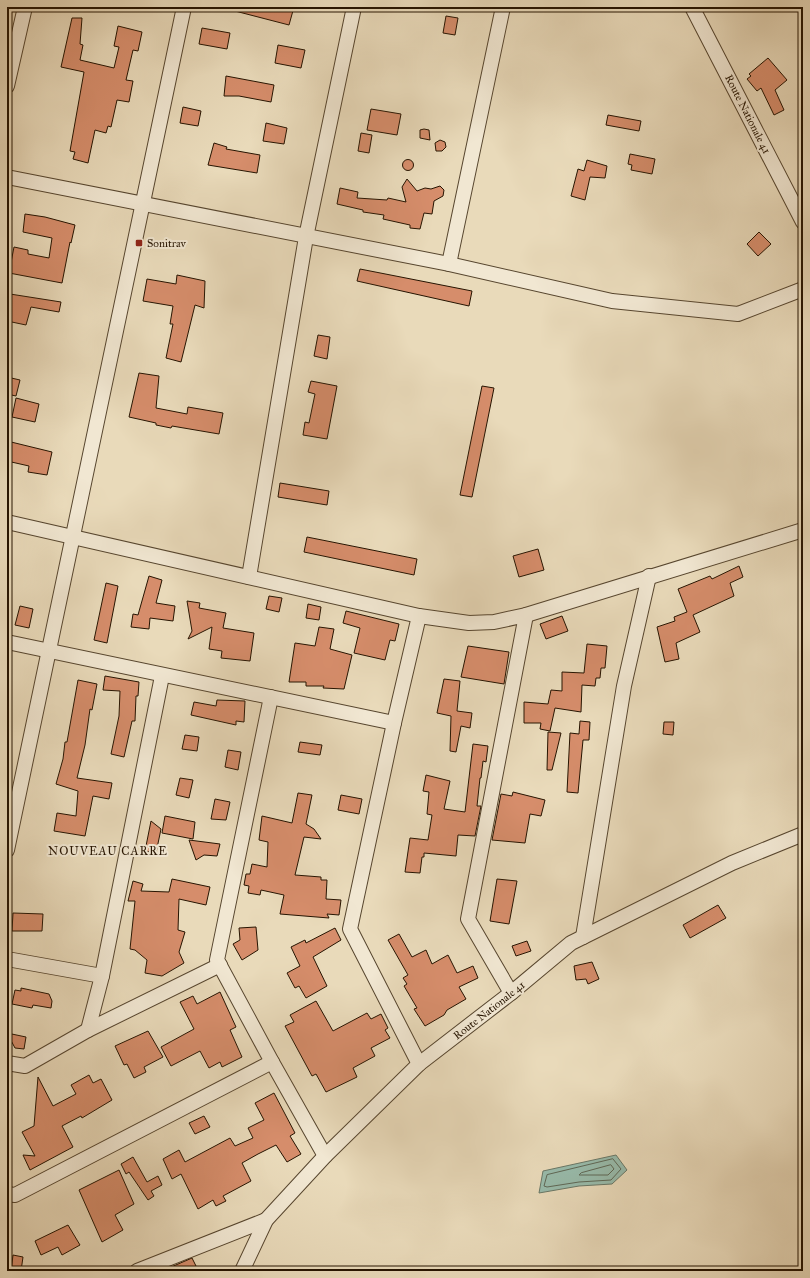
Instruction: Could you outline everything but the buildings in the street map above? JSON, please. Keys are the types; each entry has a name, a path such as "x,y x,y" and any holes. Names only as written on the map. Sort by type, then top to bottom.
{"street":[{"path":"7,86 25,7"},
{"path":"7,850 184,7"},
{"path":"249,577 306,237 354,7"},
{"path":"449,264 503,7"},
{"name":"Route Nationale 41","path":"692,7 803,222"},
{"path":"7,177 449,264 612,301 738,314 803,289"},
{"path":"7,522 419,616 469,622 494,622 526,615 649,576 803,530"},
{"path":"583,937 624,686 649,576"},
{"path":"511,993 468,919 526,615"},
{"path":"419,616 394,723 350,929 419,1064"},
{"path":"7,642 162,676 394,723"},
{"path":"88,1030 102,976 162,676"},
{"path":"271,697 217,960 325,1156"},
{"name":"Route Nationale 41","path":"242,1271 266,1220 325,1156 419,1064 511,993 571,943 732,863 803,834"},
{"path":"7,959 102,976"},
{"path":"7,1062 25,1066 88,1030 220,965"},
{"path":"7,1194 16,1195 272,1062"},
{"path":"137,1271 266,1220"}],"water":[{"path":"616,1155 627,1170 612,1184 579,1186 539,1193 543,1171"}],"place":[{"name":"Sonitrav","path":"139,243"}],"district":[{"name":"NOUVEAU CARRE","path":"108,851"}]}
